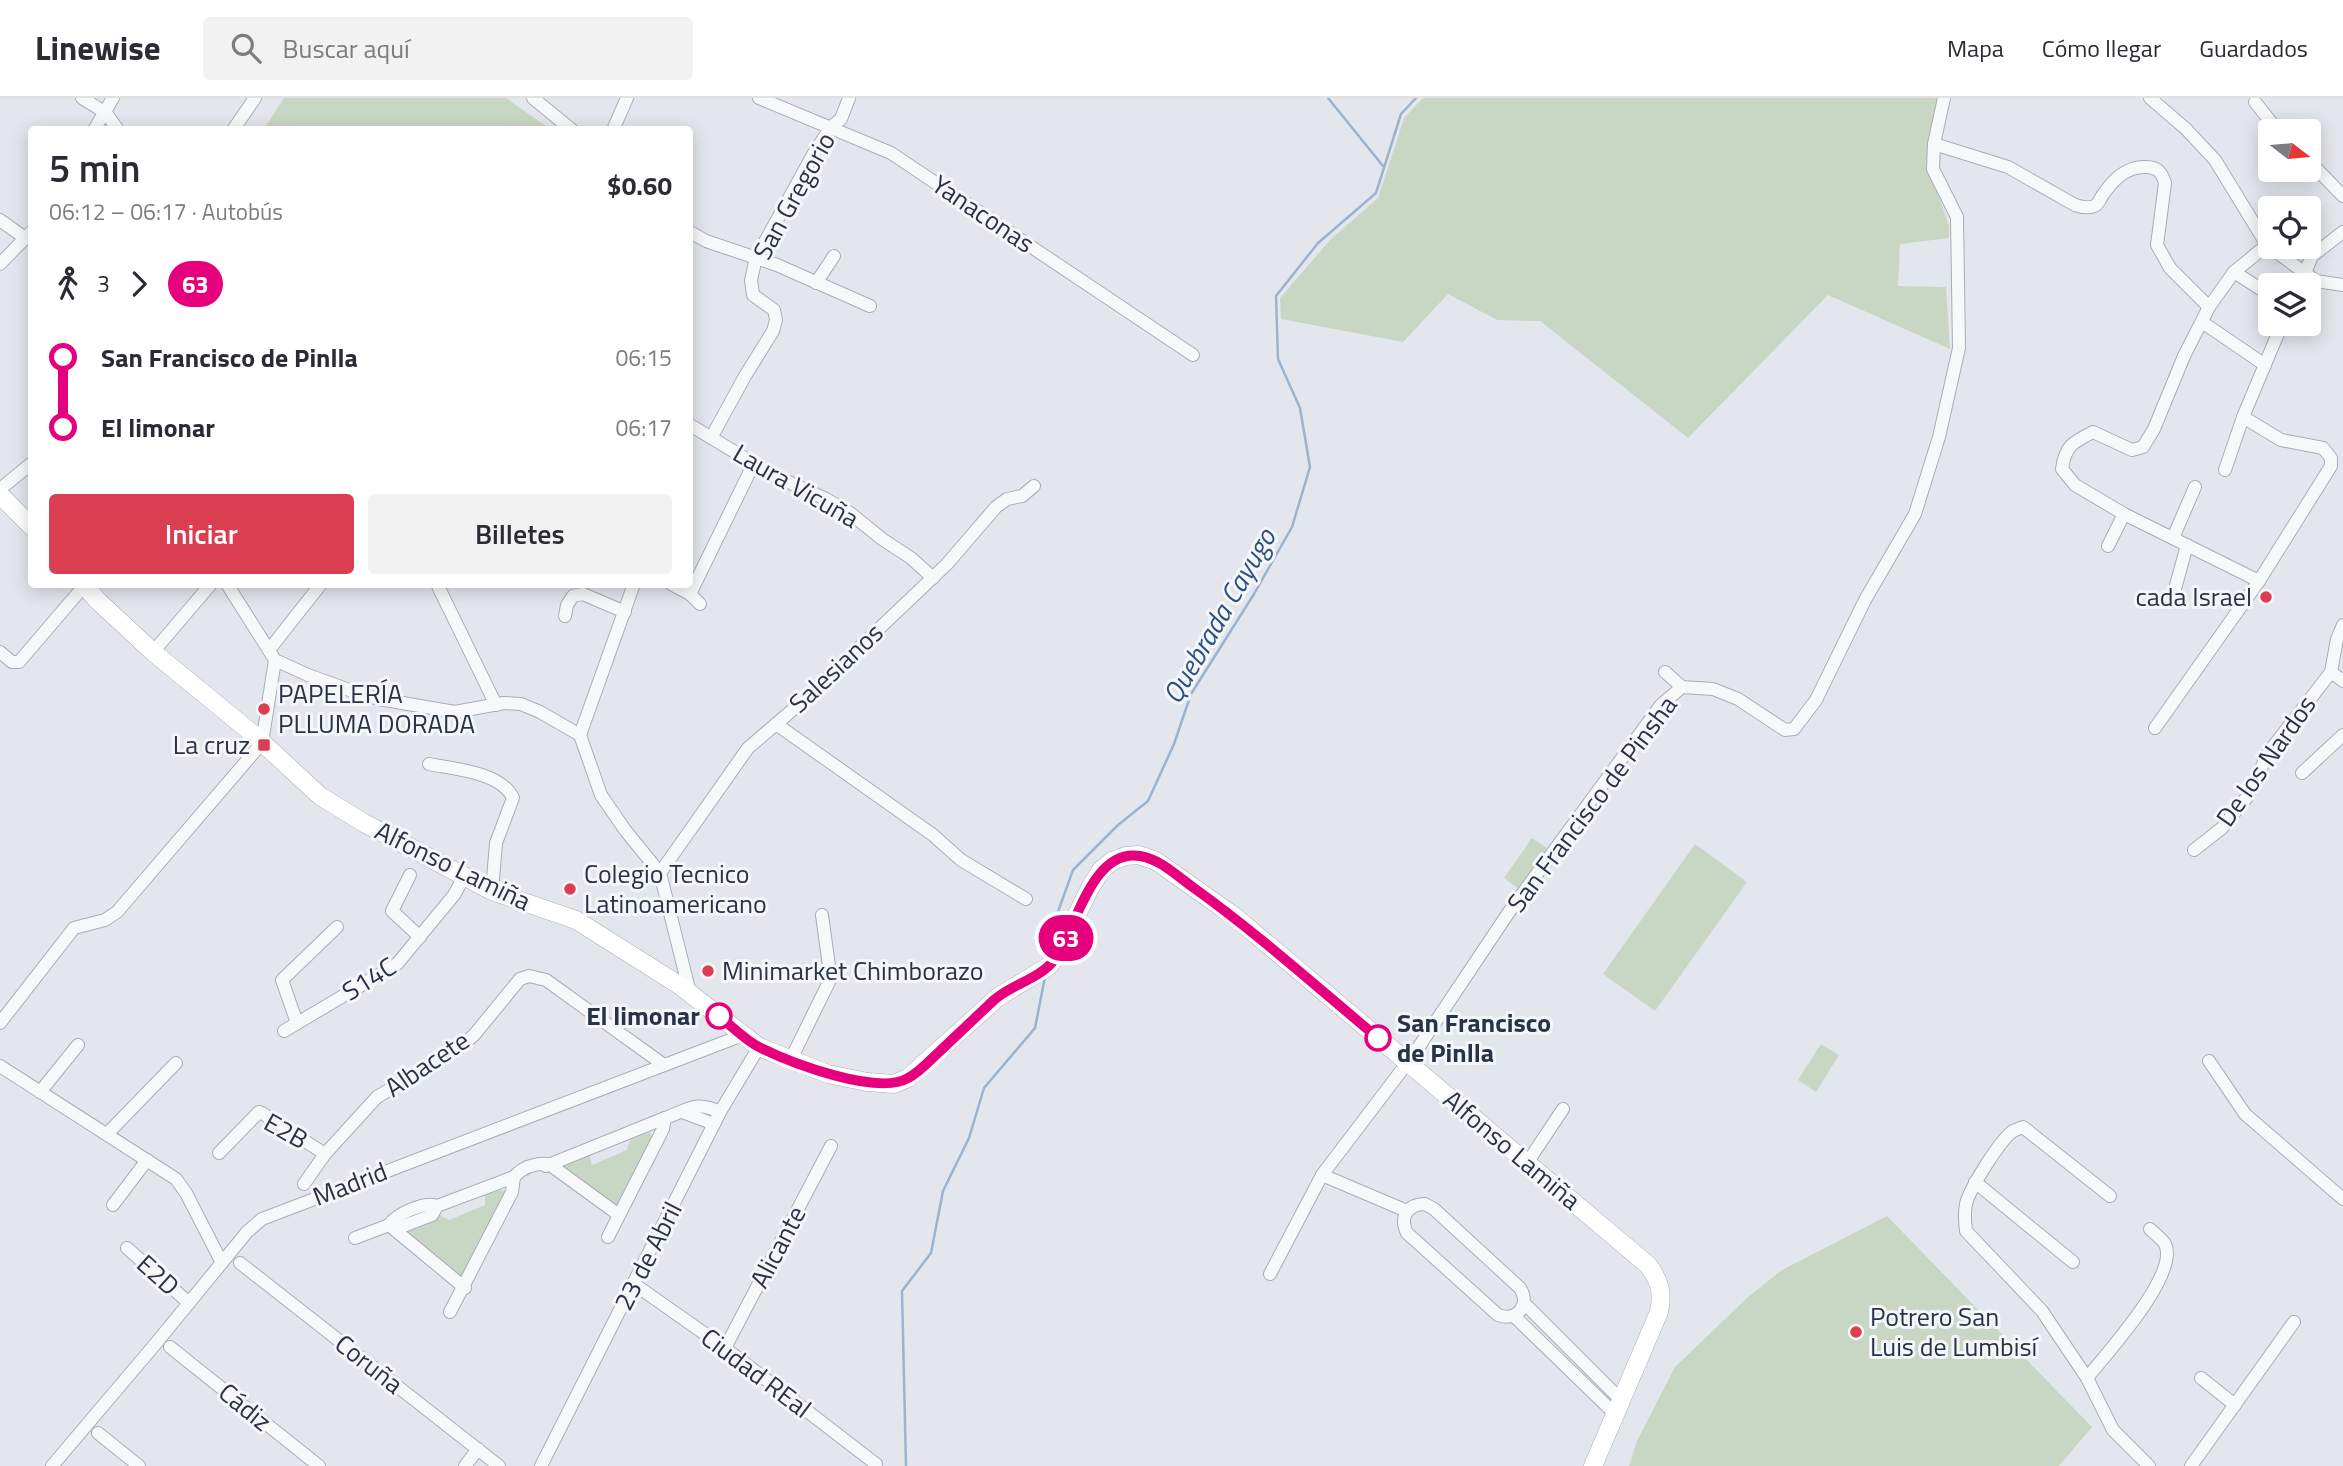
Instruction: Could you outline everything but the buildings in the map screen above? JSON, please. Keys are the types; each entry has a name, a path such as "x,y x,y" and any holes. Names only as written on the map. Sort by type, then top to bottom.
{"street":[{"path":"82,98 106,113 115,126"},
{"path":"97,126 113,98"},
{"path":"236,126 255,98"},
{"path":"533,98 567,126"},
{"path":"615,126 627,98"},
{"name":"Yanaconas","path":"759,98 891,153 1193,355"},
{"name":"San Gregorio","path":"711,438 773,331 776,320 774,310 753,295 750,288 756,258 831,127 841,119 849,98"},
{"name":"San Francisco de Pinsha","path":"1270,1274 1322,1175 1407,1061 1509,912 1661,705 1682,687 1713,690 1738,699 1785,730 1794,729 1816,700 1865,600 1916,514 1940,437 1959,348 1957,217 1933,169 1934,144 1944,98"},
{"path":"2150,98 2186,129 2215,160 2258,230"},
{"path":"2168,98 2168,113"},
{"path":"2255,102 2268,119"},
{"path":"1934,144 2008,167 2084,208 2096,205 2122,173 2136,167 2157,170 2162,174 2165,183 2157,245 2170,268 2209,307"},
{"path":"2321,174 2343,197"},
{"path":"0,220 28,235 0,264"},
{"path":"2305,272 2312,256 2343,232"},
{"path":"693,234 706,242 778,265 870,306"},
{"path":"2258,252 2234,272 2209,307 2183,356 2154,429 2143,447 2132,450 2093,432 2064,453 2062,469 2075,485 2124,514 2259,581"},
{"path":"816,283 834,256"},
{"path":"2285,259 2316,281 2343,285"},
{"path":"2234,272 2258,287"},
{"path":"2202,322 2265,365"},
{"path":"2225,470 2243,417 2277,336"},
{"path":"2155,728 2259,581 2328,472 2331,458 2323,448 2281,440 2243,417"},
{"name":"Laura Vicuña","path":"693,427 754,463 850,513 911,558 933,578"},
{"path":"693,588 754,463"},
{"path":"0,489 28,466"},
{"name":"Salesianos","path":"660,873 748,748 933,578 996,507 1007,499 1022,496 1034,486"},
{"path":"2174,538 2195,487"},
{"path":"0,495 28,523"},
{"path":"2108,546 2124,514"},
{"path":"2175,589 2187,545"},
{"path":"0,652 12,662 19,662 81,588"},
{"name":"Alfonso Lamiña","path":"87,588 153,652 262,743 320,796 364,823 492,891 576,920 690,993 759,1047 828,1074 894,1084 908,1078 998,997 1045,969 1058,955 1102,869 1119,859 1139,855 1156,861 1234,916 1648,1265 1657,1278 1662,1300 1659,1312 1591,1466"},
{"path":"153,652 208,588"},
{"path":"230,588 272,655 309,675 379,699 455,712 521,704 580,735"},
{"path":"0,1023 74,928 105,920 117,912 262,743 272,655 318,588"},
{"path":"439,588 496,705"},
{"path":"633,588 580,735 601,795 660,873 690,993"},
{"path":"679,588 701,604"},
{"path":"690,594 693,588"},
{"path":"565,616 567,605 573,596 583,594 625,612"},
{"name":"De los Nardos","path":"2193,850 2222,828 2247,797 2269,751 2331,671 2337,639 2343,625"},
{"path":"2331,671 2343,681"},
{"path":"1665,672 1682,687"},
{"path":"776,724 933,835 961,860 1026,899"},
{"path":"2302,774 2343,735"},
{"path":"429,764 486,776 511,793 513,798 496,843 492,891"},
{"path":"410,875 393,911 420,937"},
{"name":"S14C","path":"284,1031 397,964 454,895 464,877"},
{"path":"790,1061 829,982 822,915"},
{"path":"297,1023 282,980 337,927"},
{"name":"Albacete","path":"304,1184 326,1154 377,1097 460,1047 474,1035 520,979 530,976 546,980 664,1065"},
{"name":"Madrid","path":"52,1466 254,1224 272,1214 743,1035"},
{"path":"40,1092 78,1045"},
{"name":"23 de Abril","path":"541,1466 720,1112 759,1047"},
{"path":"2208,1061 2245,1114 2343,1199"},
{"path":"107,1134 176,1063"},
{"path":"0,1066 182,1185 222,1263"},
{"path":"355,1238 389,1225 401,1227 432,1215 437,1206 514,1177 522,1179 549,1164 682,1112 689,1106 698,1105 720,1112"},
{"path":"1527,1163 1563,1109"},
{"name":"E2B","path":"219,1153 259,1112 326,1154"},
{"path":"682,1112 714,1124"},
{"path":"608,1237 663,1129 666,1118"},
{"path":"2110,1196 2023,1127 2014,1130 2005,1139 1975,1182 1964,1215 1966,1231 2042,1311 2087,1378 2113,1430 2150,1466"},
{"name":"Alicante","path":"725,1348 831,1146"},
{"path":"113,1205 147,1160"},
{"path":"549,1164 619,1216"},
{"path":"1322,1175 1407,1211"},
{"path":"450,1312 465,1288 512,1192 514,1177"},
{"path":"1975,1182 2073,1262"},
{"path":"1420,1204 1434,1209 1520,1288 1525,1298 1523,1309 1508,1318 1498,1315 1407,1233 1404,1222 1407,1211 1420,1204"},
{"path":"389,1225 465,1288"},
{"path":"2087,1378 2146,1304 2160,1281 2167,1259 2165,1244 2150,1228"},
{"name":"E2D","path":"127,1248 188,1303"},
{"name":"Coruña","path":"240,1263 499,1466"},
{"name":"Ciudad REal","path":"635,1284 725,1348 876,1464"},
{"path":"1525,1304 1618,1407"},
{"path":"1514,1316 1618,1407"},
{"path":"2191,1466 2294,1322"},
{"name":"Cádiz","path":"170,1348 319,1466"},
{"path":"2201,1378 2235,1405"},
{"path":"98,1433 139,1466"},
{"path":"465,1466 478,1449"}],"green space":[{"path":"284,98 506,98 546,126 266,126"},
{"path":"1423,98 1940,98 1930,170 1949,226 1949,238 1900,244 1898,286 1946,287 1950,349 1828,295 1688,438 1540,321 1497,320 1448,294 1403,342 1281,319 1280,298 1330,240 1378,198 1404,118"},
{"path":"1532,838 1548,849 1519,889 1504,878"},
{"path":"1695,844 1747,882 1655,1011 1603,974"},
{"path":"1821,1044 1839,1055 1816,1092 1798,1080"},
{"path":"650,1132 653,1140 617,1208 560,1168 589,1155 592,1165 627,1150 630,1140"},
{"path":"505,1191 506,1196 462,1284 396,1235 431,1220 438,1214 449,1220 485,1205 485,1195"},
{"name":"Potrero San Luis de Lumbisí","path":"1887,1216 2092,1427 2059,1466 1629,1466 1637,1441 1675,1367 1748,1297 1782,1270"}],"waterway":[{"path":"1328,98 1383,166"},
{"name":"Quebrada Cayugo","path":"1049,953 1055,920 1073,870 1118,825 1148,801 1174,744 1191,694 1254,594 1292,527 1310,467 1300,408 1278,359 1276,296 1318,243 1376,193 1401,114 1416,98"},
{"name":"Quebrada Cayugo","path":"906,1466 902,1291 931,1253 943,1191 969,1138 984,1088 1035,1028 1045,977"}],"bus line":[{"name":"63","path":"719,1016 759,1047 790,1061 828,1074 894,1084 923,1067 998,997 1049,966 1058,955 1102,869 1112,861 1139,855 1156,861 1234,916 1378,1038"}],"place":[{"name":"cada Israel","path":"2266,597"},
{"name":"PAPELERÍA PLLUMA DORADA","path":"264,709"},
{"name":"La cruz","path":"264,745"},
{"name":"Colegio Tecnico Latinoamericano","path":"570,889"},
{"name":"Minimarket Chimborazo","path":"708,971"},
{"name":"El limonar","path":"719,1016"},
{"name":"San Francisco de Pinlla","path":"1378,1038"},
{"name":"Potrero San Luis de Lumbisí","path":"1856,1332"}]}
